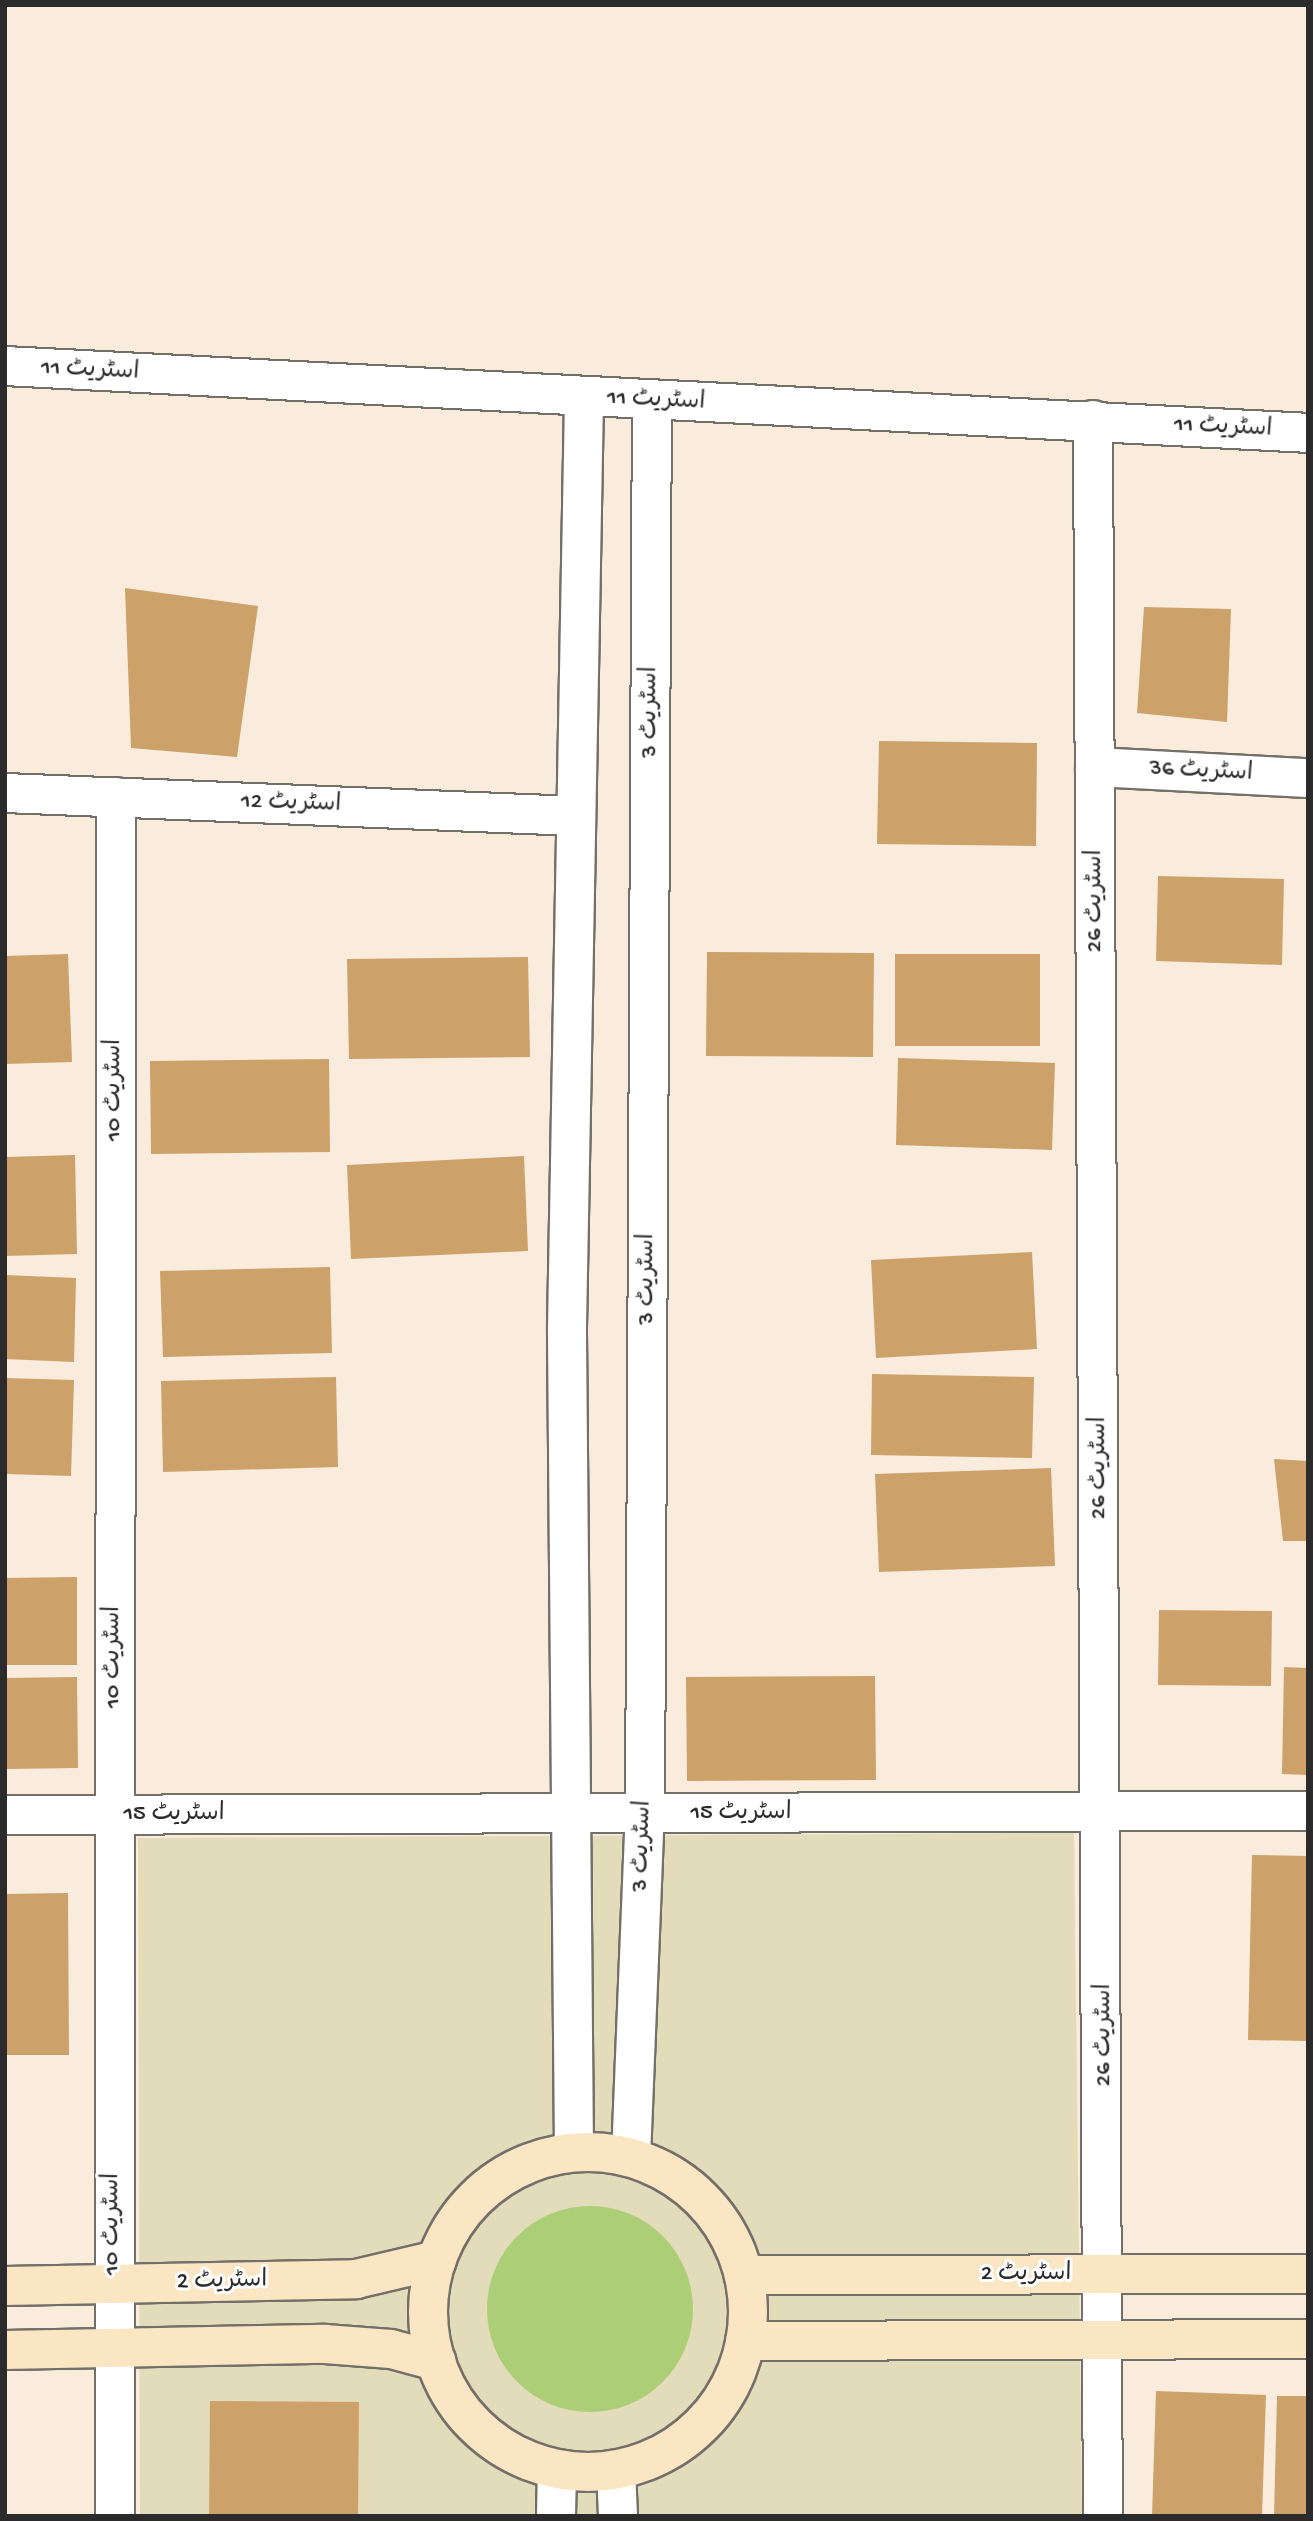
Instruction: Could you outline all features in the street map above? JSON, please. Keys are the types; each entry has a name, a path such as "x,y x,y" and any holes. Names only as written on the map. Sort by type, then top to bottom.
{"main road":[{"path":"574,2151 631,2157 695,2192 726,2230 744,2275 745,2341 738,2368 711,2416 668,2451 617,2470 557,2470 504,2449 482,2432 463,2412 436,2361 428,2310 437,2260 458,2218 489,2185 529,2162 574,2151"},
{"name":"اسٹریٹ 2","path":"5,2287 356,2279 437,2260"},
{"name":"اسٹریٹ 2","path":"744,2275 1308,2274"},
{"path":"745,2341 1308,2339"},
{"path":"5,2350 325,2344 391,2348 436,2361"}],"street":[{"name":"اسٹریٹ 11","path":"5,366 1308,433"},
{"path":"574,2151 567,1327 584,397"},
{"name":"اسٹریٹ 3","path":"631,2157 645,1815 652,401"},
{"name":"اسٹریٹ 26","path":"1093,420 1106,2275 1102,2340 1103,2516"},
{"name":"اسٹریٹ 36","path":"1095,767 1308,778"},
{"name":"اسٹریٹ 12","path":"5,793 576,816"},
{"name":"اسٹریٹ 10","path":"115,2516 113,1815 116,797"},
{"name":"اسٹریٹ 15","path":"5,1815 1308,1811"},
{"path":"556,2516 557,2470"},
{"path":"617,2470 618,2516"}],"shaded area":[{"path":"1074,1833 1082,2516 140,2516 138,1838"}],"green space":[{"path":"590,2206 629,2214 662,2237 685,2270 693,2309 685,2348 662,2381 629,2404 590,2412 551,2404 518,2381 495,2348 487,2309 495,2270 518,2237 551,2214"}],"building":[{"path":"125,588 258,606 237,757 131,748"},
{"path":"1144,607 1231,609 1227,722 1137,713"},
{"path":"879,741 1037,743 1036,846 877,844"},
{"path":"1158,876 1284,879 1282,965 1156,961"},
{"path":"707,952 874,953 873,1057 706,1056"},
{"path":"68,954 72,1062 5,1064 5,956"},
{"path":"895,954 1040,954 1040,1046 895,1046"},
{"path":"528,957 530,1057 349,1059 347,959"},
{"path":"898,1058 1055,1063 1052,1150 896,1145"},
{"path":"329,1059 330,1152 151,1154 150,1061"},
{"path":"75,1155 77,1254 5,1256 5,1157"},
{"path":"524,1156 528,1251 351,1259 347,1165"},
{"path":"1032,1252 1037,1349 876,1358 871,1260"},
{"path":"330,1267 332,1353 163,1357 160,1271"},
{"path":"5,1275 76,1278 74,1362 5,1359"},
{"path":"872,1374 1034,1377 1032,1458 871,1455"},
{"path":"336,1377 338,1467 163,1472 161,1381"},
{"path":"5,1378 74,1380 71,1476 5,1474"},
{"path":"1274,1459 1308,1461 1308,1541 1283,1541"},
{"path":"1051,1468 1055,1566 879,1572 875,1474"},
{"path":"77,1577 77,1665 5,1665 5,1578"},
{"path":"1159,1610 1272,1611 1271,1686 1158,1685"},
{"path":"1284,1667 1308,1668 1308,1775 1282,1774"},
{"path":"875,1676 876,1780 687,1781 686,1677"},
{"path":"77,1677 78,1768 5,1769 5,1678"},
{"path":"1252,1855 1308,1856 1308,2041 1248,2040"},
{"path":"68,1893 69,2055 5,2055 5,1894"},
{"path":"1156,2391 1266,2395 1262,2516 1152,2516"},
{"path":"1277,2396 1308,2396 1308,2516 1274,2516"},
{"path":"210,2401 359,2402 358,2516 209,2516"}]}
